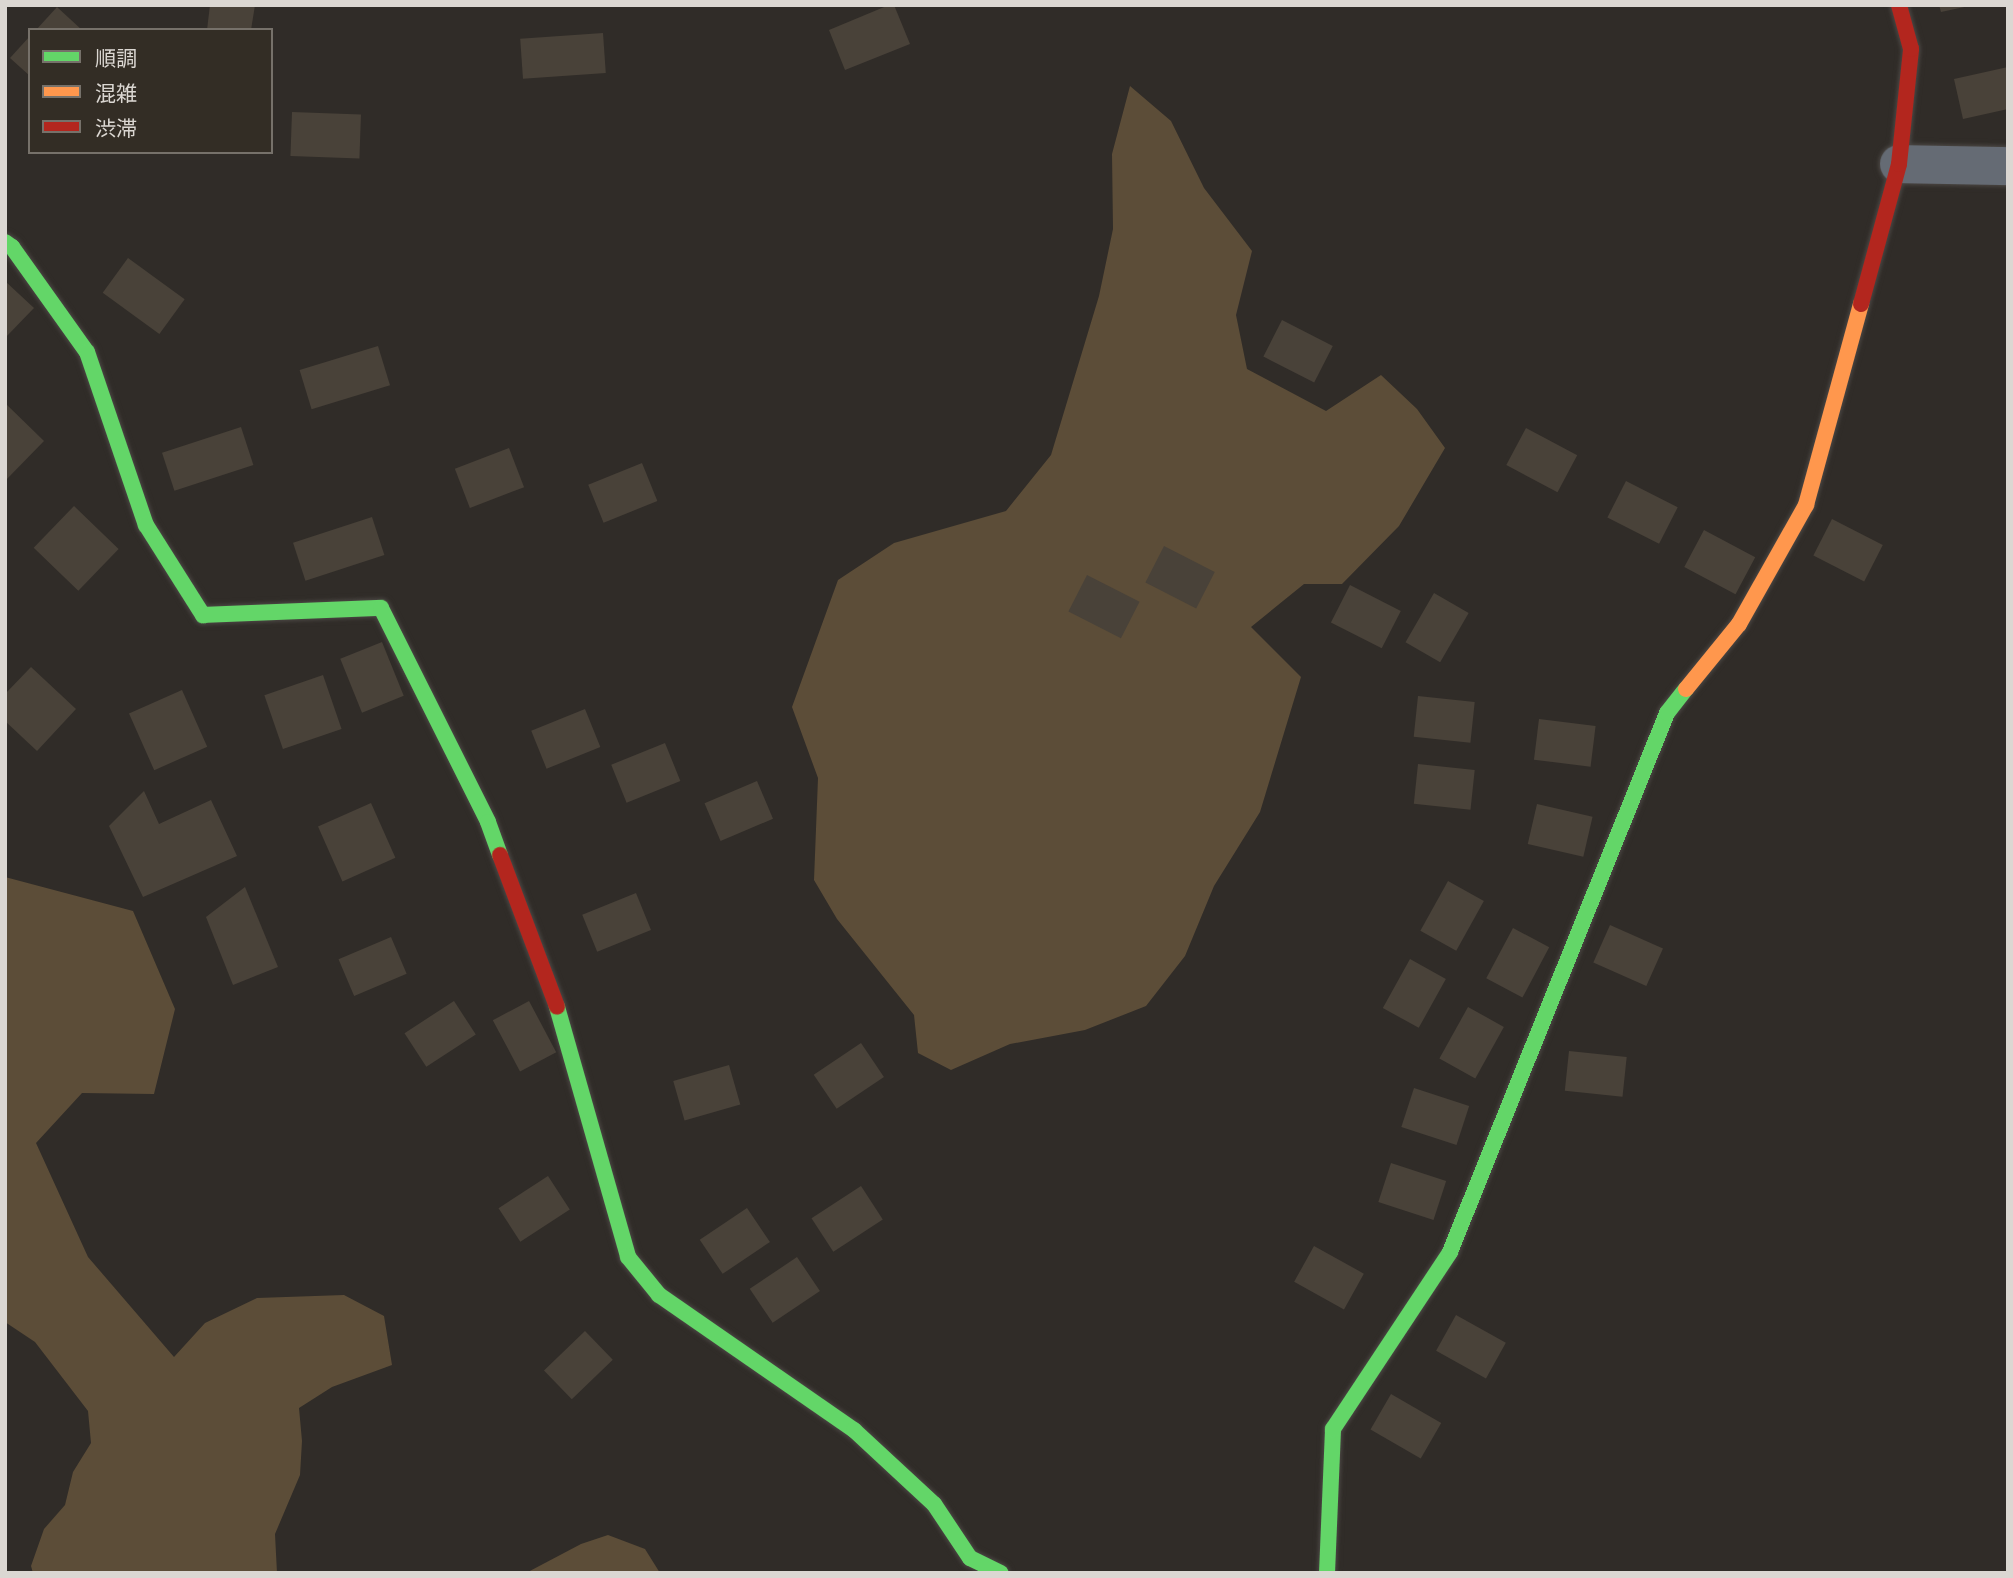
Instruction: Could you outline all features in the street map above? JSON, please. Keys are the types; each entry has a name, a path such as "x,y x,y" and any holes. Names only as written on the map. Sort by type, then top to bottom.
{"street":[{"path":"1327,1573 1333,1429 1450,1252 1667,713 1739,624 1806,505 1899,164 1911,49 1899,5"},
{"path":"1899,164 2008,166"},
{"path":"5,242 12,247 87,352 146,524 203,615 381,608 488,822 565,1029 628,1257 659,1295 855,1430 934,1504 977,1568"}],"shaded area":[{"path":"1130,86 1171,121 1204,188 1252,251 1236,315 1247,369 1326,411 1381,375 1417,409 1445,448 1399,526 1342,584 1304,584 1251,627 1301,677 1260,812 1214,886 1185,956 1146,1006 1085,1030 1010,1044 951,1070 918,1053 914,1015 837,919 814,880 818,778 792,707 838,580 894,543 1006,511 1051,455 1099,296 1113,229 1112,154"},
{"path":"5,877 133,911 175,1009 154,1094 82,1093 36,1143 88,1257 174,1357 205,1323 257,1298 344,1295 384,1316 392,1365 332,1387 299,1408 302,1441 300,1475 275,1534 277,1573 33,1573 31,1566 44,1529 65,1505 73,1472 91,1443 88,1411 35,1342 5,1322"},
{"path":"608,1535 645,1549 660,1573 526,1573 581,1544"}],"building":[{"path":"210,5 255,5 251,28 207,28"},
{"path":"894,5 910,44 845,70 829,30"},
{"path":"1939,5 1969,5 1969,6 1941,12"},
{"path":"57,7 80,28 38,28"},
{"path":"603,33 606,73 523,79 520,39"},
{"path":"28,38 28,74 10,58"},
{"path":"2008,67 2008,109 1963,119 1954,79"},
{"path":"292,112 361,114 359,158 290,156"},
{"path":"128,258 185,299 159,334 103,293"},
{"path":"5,281 34,308 5,338"},
{"path":"1282,320 1333,346 1314,382 1263,357"},
{"path":"378,346 390,385 312,409 300,370"},
{"path":"5,403 44,441 5,481"},
{"path":"241,427 253,465 174,491 162,453"},
{"path":"1526,428 1577,455 1557,492 1506,465"},
{"path":"509,448 524,487 470,508 455,469"},
{"path":"642,463 657,501 604,523 588,485"},
{"path":"1626,481 1678,507 1659,544 1607,518"},
{"path":"74,506 119,549 78,591 34,548"},
{"path":"372,517 384,555 305,581 293,543"},
{"path":"1832,519 1883,545 1864,581 1813,556"},
{"path":"1704,530 1755,557 1735,594 1684,567"},
{"path":"1164,546 1215,572 1196,608 1145,583"},
{"path":"1087,575 1140,602 1121,638 1068,612"},
{"path":"1350,585 1401,611 1382,648 1331,622"},
{"path":"1434,593 1469,613 1440,662 1406,642"},
{"path":"382,642 404,696 362,713 340,659"},
{"path":"31,667 76,709 37,751 5,721 5,694"},
{"path":"323,675 342,729 283,749 264,695"},
{"path":"182,690 207,747 154,770 129,714"},
{"path":"1418,696 1475,702 1470,743 1414,737"},
{"path":"585,709 600,747 547,769 531,731"},
{"path":"1539,719 1596,726 1591,767 1534,760"},
{"path":"665,743 680,781 627,803 611,765"},
{"path":"1418,764 1475,770 1471,810 1414,804"},
{"path":"757,781 773,819 721,841 705,803"},
{"path":"144,791 159,824 211,800 237,856 143,897 109,826"},
{"path":"371,803 395,858 342,881 318,827"},
{"path":"1537,804 1593,817 1583,857 1528,844"},
{"path":"1448,881 1484,901 1456,951 1420,931"},
{"path":"245,887 278,967 233,985 206,917"},
{"path":"636,893 651,930 597,952 582,915"},
{"path":"1610,925 1663,949 1646,986 1593,962"},
{"path":"1513,928 1549,947 1522,998 1486,978"},
{"path":"391,937 407,974 354,996 339,959"},
{"path":"1410,959 1446,979 1419,1028 1383,1008"},
{"path":"454,1001 476,1035 426,1067 405,1033"},
{"path":"529,1001 556,1052 520,1071 493,1020"},
{"path":"1468,1007 1504,1027 1475,1078 1439,1059"},
{"path":"861,1043 884,1077 837,1109 814,1075"},
{"path":"1569,1051 1627,1057 1623,1097 1565,1091"},
{"path":"729,1065 740,1104 685,1120 673,1081"},
{"path":"1414,1088 1469,1106 1456,1145 1401,1127"},
{"path":"1391,1163 1446,1181 1433,1220 1378,1202"},
{"path":"548,1176 570,1210 520,1242 499,1208"},
{"path":"861,1186 883,1220 833,1252 812,1218"},
{"path":"747,1208 770,1242 723,1274 700,1240"},
{"path":"1314,1246 1364,1274 1344,1309 1294,1282"},
{"path":"797,1257 820,1291 773,1323 750,1289"},
{"path":"1456,1315 1506,1343 1486,1378 1436,1351"},
{"path":"585,1331 613,1360 572,1399 544,1371"},
{"path":"1391,1394 1441,1423 1421,1459 1370,1430"}],"traffic: fast":[{"path":"5,242 12,247 87,352 146,525 203,615 381,608 488,822 500,855"},
{"path":"1327,1573 1333,1429 1450,1252 1667,713 1686,689"},
{"path":"557,1007 628,1257 659,1295 854,1430 934,1504 970,1558 1001,1573"}],"traffic: slow":[{"path":"1686,689 1739,624 1806,505 1861,304"}],"traffic: jam":[{"path":"1861,304 1899,164 1911,49 1899,5"},
{"path":"500,855 557,1007"}]}
